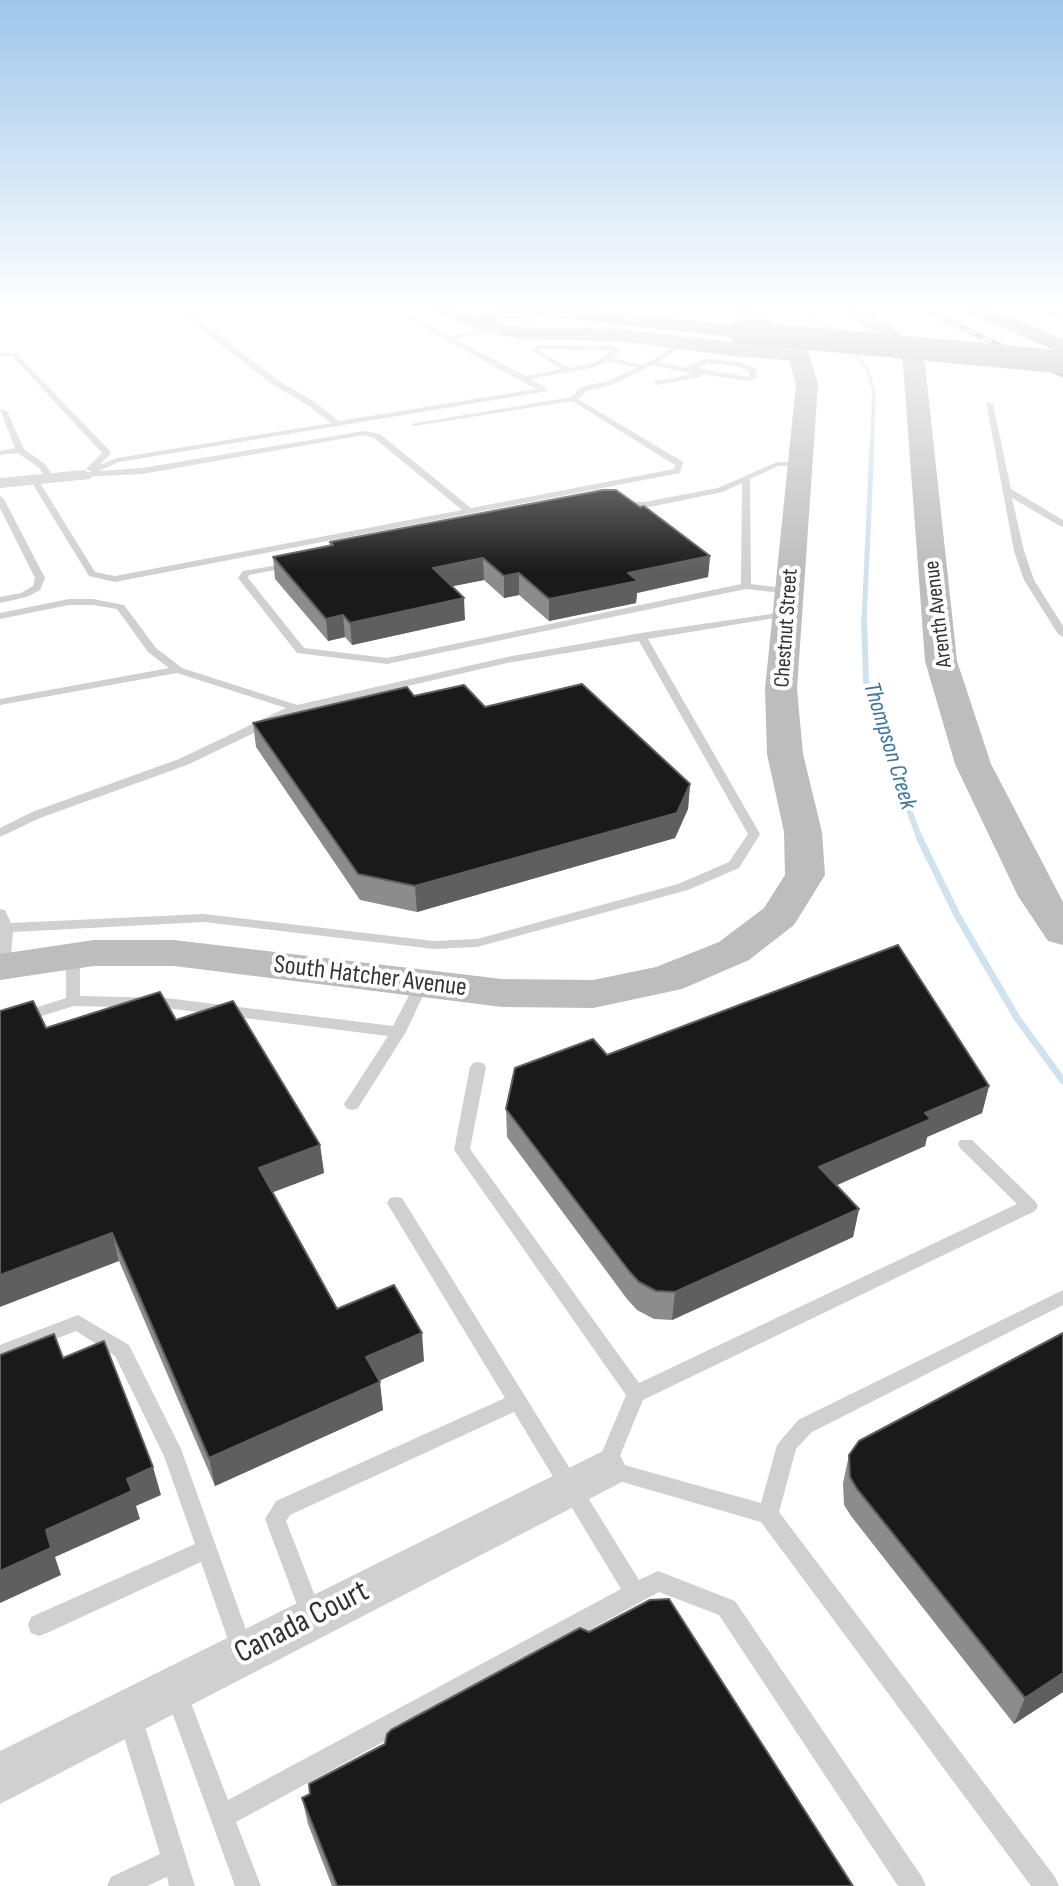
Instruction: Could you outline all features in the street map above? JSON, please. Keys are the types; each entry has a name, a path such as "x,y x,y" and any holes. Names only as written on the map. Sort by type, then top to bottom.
{"street":[{"name":"Chestnut Street","path":"734,951 779,916 805,875 803,832 784,741 781,689 806,395"},
{"name":"Arenth Avenue","path":"917,395 941,661 973,764 1038,896 1063,932"},
{"path":"0,483 84,475"},
{"name":"South Hatcher Avenue","path":"2,940 73,956 174,953 502,993 593,994 667,979 734,951"},
{"name":"Canada Court","path":"0,1778 587,1478"}],"lane":[{"path":"53,395 107,453 84,475"},
{"path":"297,395 337,424"},
{"path":"84,475 117,460 513,395"},
{"path":"415,424 573,399 577,395"},
{"path":"1,410 20,450 42,466 41,477 92,574 115,579 677,471 680,464 573,399"},
{"path":"989,404 1019,551 1029,580 1063,634"},
{"path":"84,475 142,471 364,433 377,436 469,511"},
{"path":"0,453 20,450"},
{"path":"606,504 644,505 720,490 777,464 800,464"},
{"path":"746,478 746,586"},
{"path":"1006,490 1063,524"},
{"path":"0,499 40,578 37,588 24,595 0,600"},
{"path":"307,561 246,573 243,578 301,651 387,661 746,586 788,602"},
{"path":"0,616 69,602 120,607 152,650 178,670 296,708"},
{"path":"0,833 36,815 183,762 296,708 507,660 641,636 788,602"},
{"path":"2,940 204,918 434,945 477,943 683,887 734,865 754,834 641,636"},
{"path":"0,702 178,670"},
{"path":"73,956 73,1001"},
{"path":"352,1104 398,1032 422,983"},
{"path":"0,1024 73,1001 166,1003 398,1032"},
{"path":"478,1067 462,1150 636,1394"},
{"path":"587,1478 636,1394 1029,1206 966,1144"},
{"path":"396,1203 517,1402 587,1478 635,1593"},
{"path":"768,1514 787,1445 805,1426 1063,1297"},
{"path":"0,1353 78,1323 122,1351 174,1455 244,1653"},
{"path":"313,1618 275,1519 283,1508 517,1402"},
{"path":"587,1478 768,1514 1046,1886"},
{"path":"39,1625 207,1549"},
{"path":"221,1817 658,1581 727,1608 913,1886"},
{"path":"174,1689 248,1886"},
{"path":"128,1712 182,1886"},
{"path":"120,1886 174,1860"}],"building":[{"path":"616,490 640,507 644,506 710,556 628,573 638,581 549,599 519,573 504,576 483,558 433,568 464,598 350,623 343,615 326,619 273,557 333,545 330,542"},
{"path":"582,684 690,784 677,813 415,886 358,874 253,723 407,687 414,696 464,685 485,707"},
{"path":"898,945 989,1086 925,1113 931,1119 819,1167 859,1209 675,1292 656,1291 639,1282 506,1109 515,1068 593,1039 607,1055"},
{"path":"160,992 176,1020 233,1001 320,1145 259,1168 337,1309 394,1285 422,1333 366,1357 380,1382 209,1458 112,1233 0,1275 0,1011 33,1001 46,1028"},
{"path":"1063,1333 1063,1673 1025,1698 857,1489 850,1477 849,1455 859,1441"},
{"path":"54,1334 63,1358 104,1341 153,1467 127,1479 132,1491 46,1530 51,1548 0,1571 0,1355"},
{"path":"669,1599 853,1886 337,1886 302,1798 310,1794 309,1784 385,1744 391,1730 580,1628 589,1632 650,1600"}],"waterway":[{"name":"Thompson Creek","path":"872,447 874,395"},
{"name":"Thompson Creek","path":"864,620 872,445"},
{"name":"Thompson Creek","path":"864,620 866,681 883,743 920,839"},
{"name":"Thompson Creek","path":"919,837 957,915 1017,1018 1063,1081"}]}
